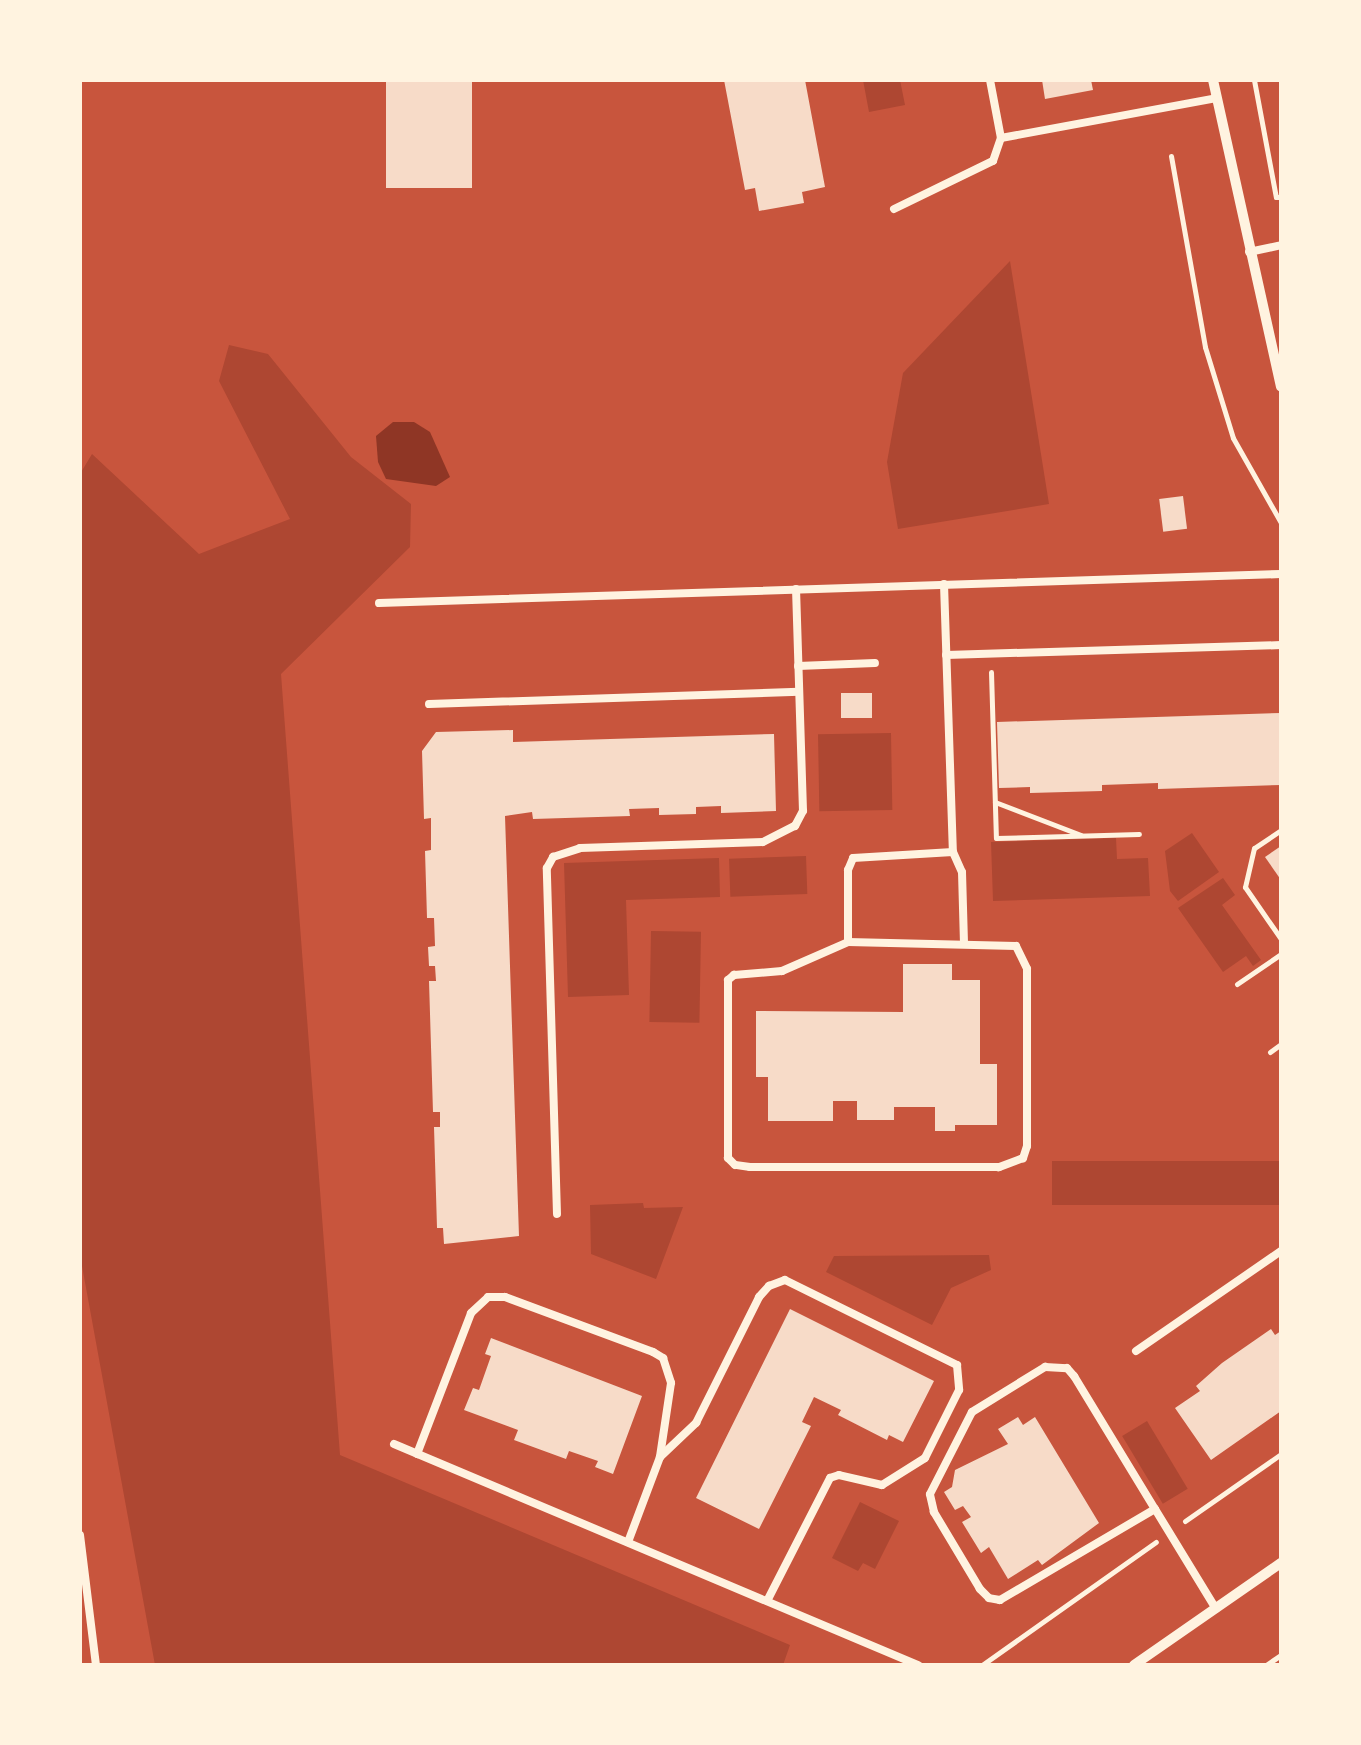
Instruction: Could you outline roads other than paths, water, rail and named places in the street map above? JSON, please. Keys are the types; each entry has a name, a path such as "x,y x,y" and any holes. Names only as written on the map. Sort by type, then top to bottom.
{"street":[{"path":"1213,80 1281,387"},
{"path":"1134,1665 1281,1563"}],"lane":[{"path":"894,209 993,160 1001,138 990,80"},
{"path":"1001,138 1216,98"},
{"path":"1249,252 1281,245"},
{"path":"379,603 1281,574"},
{"path":"944,584 953,852 962,872 964,943"},
{"path":"557,1214 548,868 553,857 580,848 763,842 783,836 795,826 803,810 796,590"},
{"path":"946,655 1281,644"},
{"path":"798,666 875,663"},
{"path":"430,704 800,692"},
{"path":"848,942 848,870 853,858 953,852"},
{"path":"848,942 964,943 1016,946 1025,956 1027,1146 1023,1158 1000,1167 735,1164 726,1146 728,980 734,975 782,971 848,942"},
{"path":"1136,1351 1281,1250"},
{"path":"660,1458 696,1423 769,1286 785,1280 800,1284 957,1365 959,1390 925,1458 882,1485 839,1475 830,1478 767,1602"},
{"path":"418,1454 478,1302 505,1296 663,1358 671,1383 660,1458 628,1542"},
{"path":"1155,1509 1000,1600 989,1598 980,1589 934,1512 930,1494 972,1412 1057,1364 1074,1376 1216,1609"},
{"path":"394,1444 918,1665"},
{"path":"80,1536 96,1665"}]}
